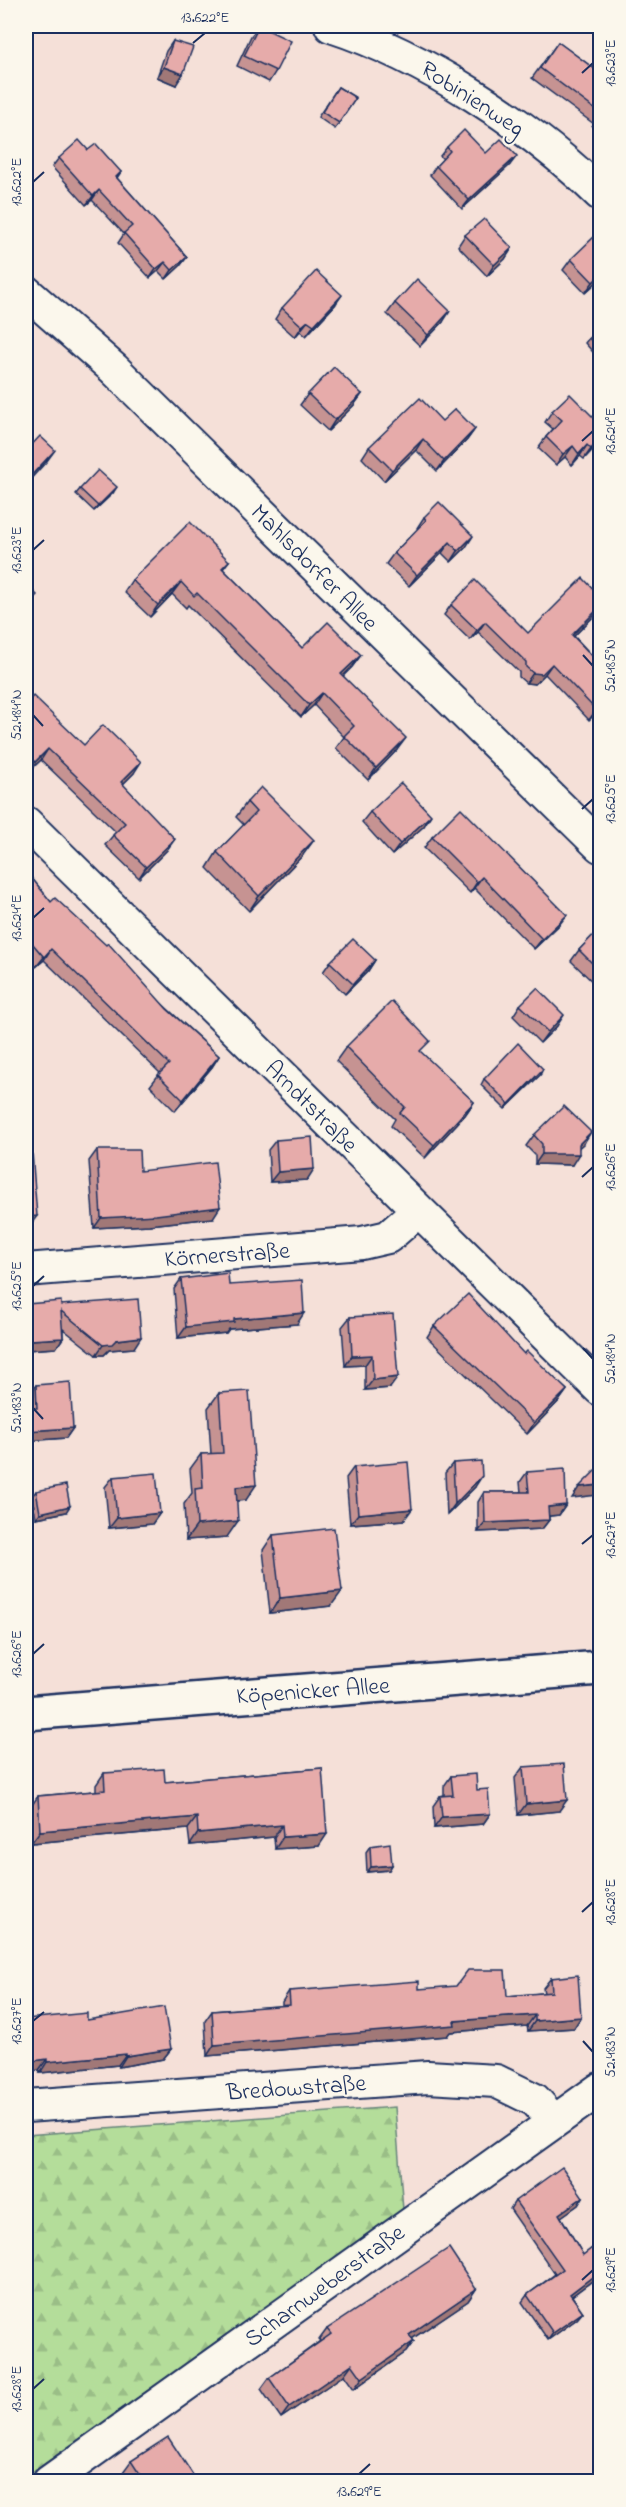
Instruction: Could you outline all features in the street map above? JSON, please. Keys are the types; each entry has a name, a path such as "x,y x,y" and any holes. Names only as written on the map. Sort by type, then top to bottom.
{"street":[{"name":"Robinienweg","path":"331,26 411,58 469,94 526,132 600,194"},
{"name":"Mahlsdorfer Allee","path":"26,292 114,369 600,846"},
{"name":"Arndtstraße","path":"26,823 600,1389"},
{"name":"Körnerstraße","path":"26,1270 362,1244 388,1237 418,1211"},
{"name":"Köpenicker Allee","path":"26,1713 600,1668"},
{"name":"Bredowstraße","path":"26,2106 428,2077 496,2081 535,2100 554,2121"},
{"name":"Scharnweberstraße","path":"49,2481 600,2089"}],"green space":[{"path":"395,2107 403,2210 26,2477 26,2135"}],"building":[{"path":"259,26 291,41 276,71 244,56"},
{"path":"173,41 193,47 183,74 164,67"},
{"path":"558,42 600,73 600,113 540,68"},
{"path":"338,87 356,98 339,123 322,112"},
{"path":"464,130 486,153 501,139 517,156 469,200 436,166 450,151 447,147"},
{"path":"79,140 88,150 96,144 121,172 116,177 187,257 172,270 165,262 156,269 124,233 132,226 99,190 93,196 59,158"},
{"path":"484,219 512,248 494,265 465,235"},
{"path":"595,236 600,243 600,275 593,282 571,259"},
{"path":"316,271 342,295 314,325 308,321 302,326 282,308"},
{"path":"417,279 450,311 428,335 395,303"},
{"path":"600,327 600,351 589,338"},
{"path":"334,367 362,394 335,420 308,394"},
{"path":"570,394 600,424 600,439 591,449 587,445 579,454 573,446 563,454 546,437 562,420 552,411"},
{"path":"420,398 442,421 455,409 475,429 444,461 423,439 392,470 369,447"},
{"path":"40,436 55,450 26,481 26,451"},
{"path":"98,470 117,487 98,506 80,489"},
{"path":"439,502 473,536 458,551 450,542 417,575 394,553 426,520 424,517"},
{"path":"190,522 229,561 222,568 302,648 328,622 361,655 341,674 406,738 376,768 344,736 354,726 322,693 309,705 197,593 194,596 181,582 158,605 132,580"},
{"path":"583,578 600,596 600,607 572,635 600,664 600,706 596,710 552,664 542,674 533,673 526,667 526,662 485,622 477,630 451,605 475,580 528,633"},
{"path":"26,584 37,595 26,606"},
{"path":"33,696 84,745 103,725 141,762 121,782 175,839 146,867 113,835 125,823 48,749 35,762 26,753 26,704"},
{"path":"401,783 431,815 400,844 370,812"},
{"path":"261,787 314,840 259,896 217,852 256,812 247,802"},
{"path":"461,808 567,915 542,939 482,877 477,882 432,837"},
{"path":"26,871 51,902 55,898 106,945 108,943 167,1009 219,1056 183,1100 158,1075 169,1064 51,949 44,957 26,936"},
{"path":"600,928 600,971 579,950"},
{"path":"353,939 375,960 353,984 330,962"},
{"path":"537,988 564,1015 548,1032 520,1005"},
{"path":"392,1001 430,1041 420,1051 474,1102 434,1145 400,1113 405,1107 346,1047"},
{"path":"518,1043 543,1069 509,1104 484,1079"},
{"path":"26,1100 28,1100 37,1216 26,1217"},
{"path":"564,1106 591,1132 579,1144 579,1154 542,1154 542,1144 534,1135"},
{"path":"312,1137 314,1169 278,1172 276,1140"},
{"path":"97,1150 139,1150 140,1171 215,1162 220,1207 156,1215 101,1218"},
{"path":"228,1273 229,1285 302,1280 304,1313 234,1319 234,1322 186,1327 181,1279"},
{"path":"468,1294 524,1354 527,1351 567,1390 534,1423 434,1326"},
{"path":"138,1299 141,1337 116,1340 112,1344 103,1345 61,1311 63,1338 30,1340 27,1304 61,1301 61,1305"},
{"path":"393,1314 398,1377 373,1380 372,1355 352,1356 350,1317"},
{"path":"70,1382 73,1428 26,1431 26,1409 37,1408 36,1385"},
{"path":"249,1391 256,1485 236,1487 238,1521 197,1525 195,1489 203,1488 201,1454 223,1453 219,1393"},
{"path":"481,1461 482,1476 455,1504 453,1463"},
{"path":"408,1462 412,1509 358,1514 354,1467"},
{"path":"600,1466 600,1485 579,1487"},
{"path":"565,1469 566,1505 548,1507 549,1520 485,1523 484,1492 529,1492 527,1472"},
{"path":"156,1473 160,1513 117,1518 113,1477"},
{"path":"66,1485 70,1506 40,1513 36,1491"},
{"path":"334,1528 342,1591 280,1598 273,1535"},
{"path":"564,1764 567,1800 526,1804 523,1767"},
{"path":"322,1768 327,1834 283,1837 282,1825 198,1833 197,1817 40,1831 38,1796 105,1790 104,1773 164,1769 165,1782"},
{"path":"476,1774 477,1790 488,1789 490,1814 442,1817 440,1796 453,1795 451,1776"},
{"path":"390,1843 392,1865 371,1867 370,1846"},
{"path":"468,1970 505,1970 507,1996 552,1992 551,1978 578,1975 581,2017 535,2021 535,2015 454,2021 455,2025 214,2045 212,2011 290,2005 289,1991 419,1981 419,1989 456,1986"},
{"path":"164,2007 171,2049 126,2056 126,2054 26,2062 26,2019 87,2013 87,2020"},
{"path":"562,2167 583,2197 559,2214 583,2255 600,2242 600,2271 570,2294 583,2312 553,2333 527,2295 563,2269 515,2201"},
{"path":"449,2248 476,2289 409,2335 414,2341 362,2378 352,2364 289,2407 269,2378 331,2334 327,2329"},
{"path":"168,2437 197,2481 144,2481 131,2461"}]}
